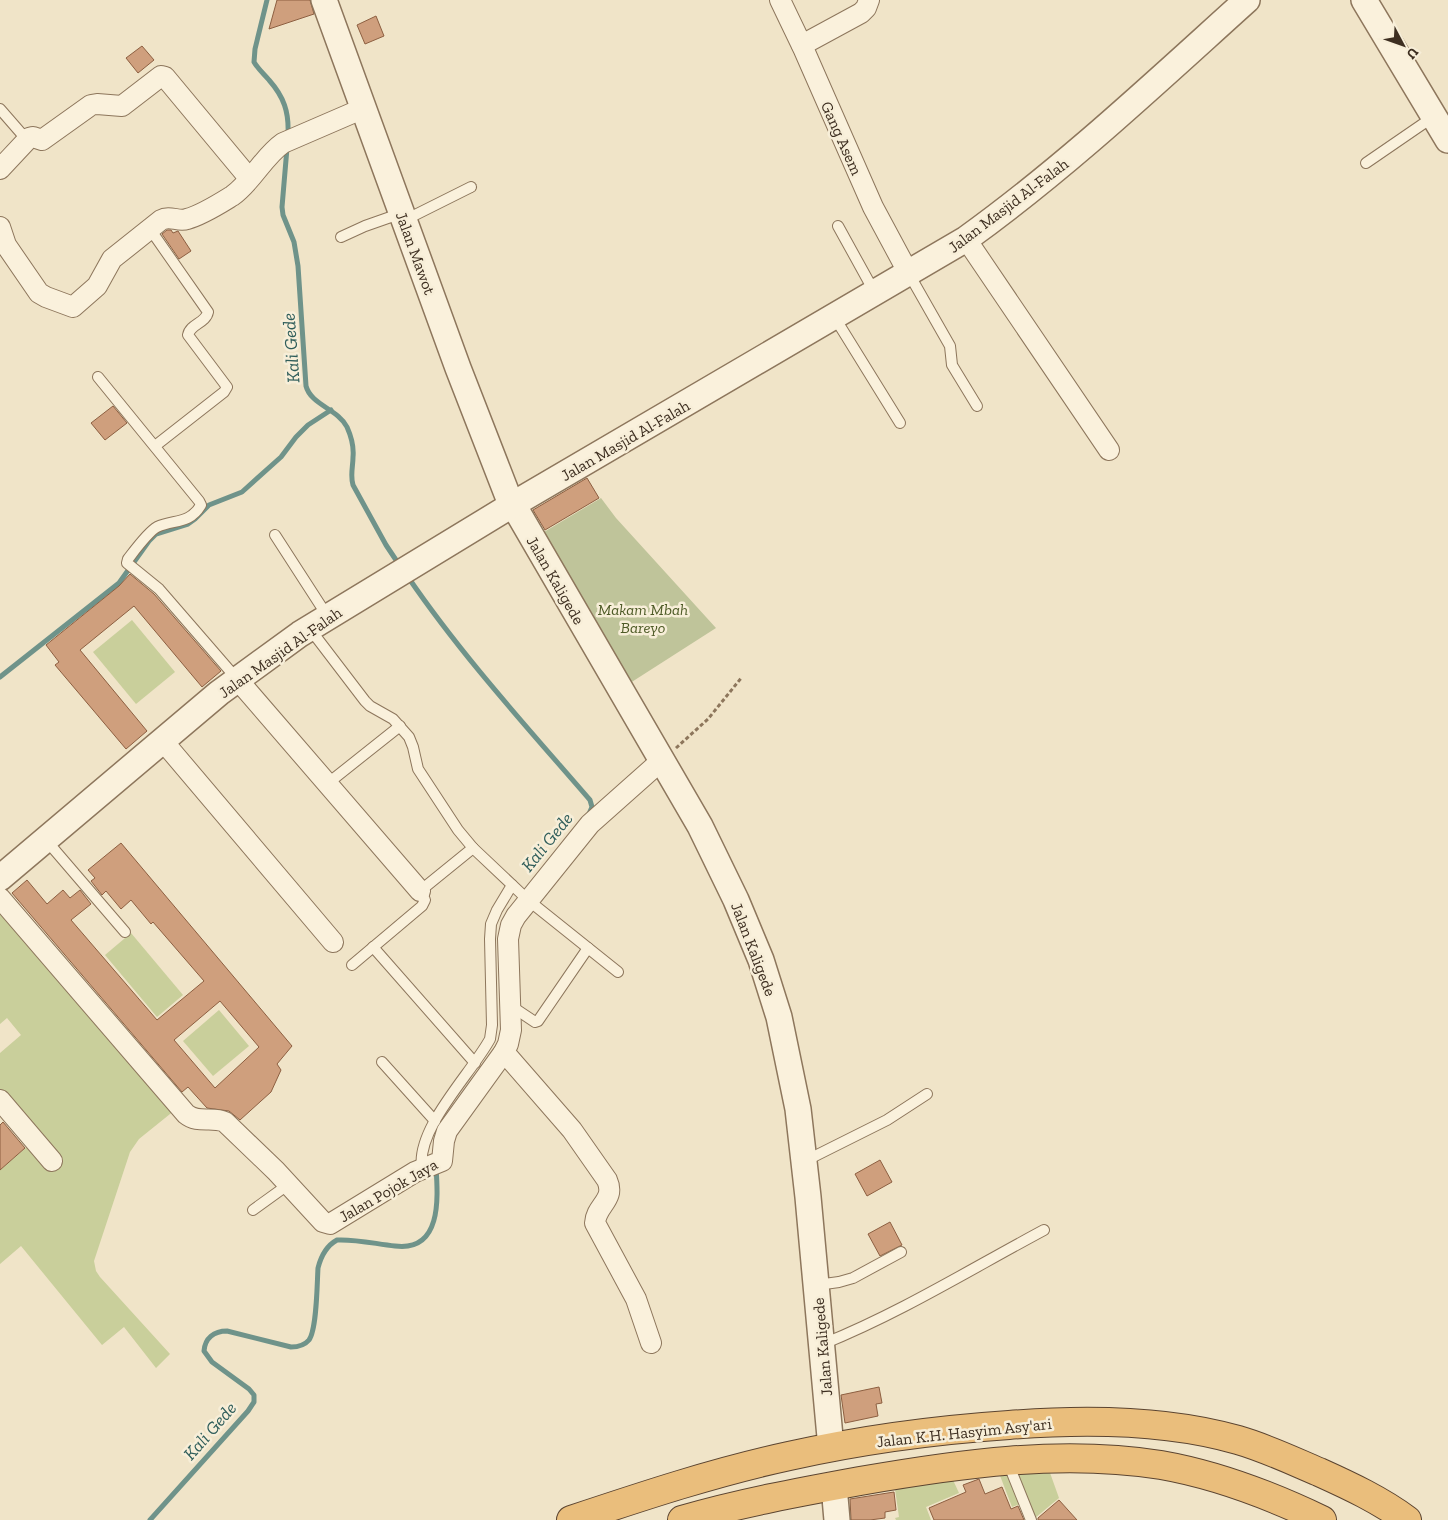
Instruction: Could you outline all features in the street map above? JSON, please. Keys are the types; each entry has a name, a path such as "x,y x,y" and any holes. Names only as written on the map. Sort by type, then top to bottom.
{"highway":[{"name":"Jalan K.H. Hasyim Asy'ari","path":"571,1520 750,1465 831,1448 932,1432 1072,1422 1120,1423 1184,1429 1240,1440 1277,1454 1362,1492 1407,1520"},
{"name":"Jalan K.H. Hasyim Asy'ari","path":"682,1520 750,1502 956,1466 1039,1459 1092,1459 1162,1465 1216,1478 1287,1504 1322,1520"}],"street":[{"name":"Jalan Mawot","path":"324,0 458,368 512,505"},
{"name":"Gang Asem","path":"780,0 873,207 909,274"},
{"path":"802,46 861,13 868,6 869,0"},
{"path":"1364,0 1448,140"},
{"name":"Jalan Masjid Al-Falah","path":"0,878 162,740 237,679 319,622 512,505 835,318 966,239 1004,212 1067,160 1236,4"},
{"path":"0,169 32,137 42,140 91,105 122,106 159,77 164,76 250,178"},
{"path":"0,227 5,242 39,293 74,307 97,286 112,260 165,218 185,219 201,213 234,194 273,152 288,141 364,108"},
{"path":"966,239 1109,450"},
{"name":"Jalan Kaligede","path":"512,505 714,852 761,960 785,1044 797,1102 805,1161 831,1448"},
{"path":"237,679 420,892"},
{"path":"162,740 332,942"},
{"name":"Jalan Pojok Jaya","path":"0,898 186,1114 196,1120 225,1122 288,1184 323,1222 328,1224 388,1187 443,1158 444,1141 447,1131 504,1052 510,1035 508,940 520,893 590,824 662,760"},
{"path":"504,1052 572,1130 607,1180 610,1193 597,1215 595,1223 636,1299 651,1343"},
{"path":"3,1109 52,1161"},
{"path":"834,1486 837,1520"}],"lane":[{"path":"0,109 28,140"},
{"path":"1366,163 1434,116"},
{"path":"341,237 354,231 403,216 471,186"},
{"path":"838,226 875,294"},
{"path":"150,229 208,312 207,316 190,329 188,335 226,387 224,392 155,446"},
{"path":"909,274 950,346 952,365 977,406"},
{"path":"835,318 900,423"},
{"path":"98,377 199,500 200,505 186,519 159,526 153,530 126,562 163,593 237,679"},
{"path":"275,535 319,622 365,701 370,706 393,719 400,726 410,740 418,768 458,830 473,848 520,893 618,972"},
{"path":"327,784 400,726"},
{"path":"46,839 125,932"},
{"path":"352,965 423,904 425,900 420,892 473,848"},
{"path":"429,1166 421,1158 423,1148 435,1122 490,1039 492,1030 491,924 497,910 520,893"},
{"path":"373,948 475,1063"},
{"path":"510,1005 534,1021 538,1021 588,948"},
{"path":"382,1062 435,1122"},
{"path":"805,1161 881,1124 927,1094"},
{"path":"253,1210 288,1184"},
{"path":"822,1344 900,1308 1044,1230"},
{"path":"816,1285 846,1280 901,1252"},
{"path":"1007,1461 1031,1520"}],"path":[{"path":"662,760 708,719 742,677"}],"green space":[{"name":"Makam Mbah Bareyo","path":"601,498 616,518 716,628 627,685 539,535"},
{"path":"132,620 175,672 136,704 93,652"},
{"path":"0,907 175,1110 139,1139 130,1152 94,1261 96,1271 100,1277 170,1354 156,1368 124,1327 102,1345 21,1246 0,1264 0,1170 30,1144 0,1111 0,1053 21,1035 7,1018 0,1024"},
{"path":"131,933 183,995 157,1017 105,955"},
{"path":"219,1010 249,1046 213,1076 183,1041"},
{"path":"1049,1470 1059,1498 1035,1518 1020,1504 1012,1507 999,1473"},
{"path":"953,1480 959,1493 926,1507 931,1520 896,1520 895,1518 899,1517 895,1489"}],"building":[{"path":"277,0 310,0 314,14 269,29"},
{"path":"376,16 384,36 365,44 357,25"},
{"path":"142,46 154,60 138,73 126,58"},
{"path":"167,230 171,230 173,233 178,231 191,251 179,259 162,234"},
{"path":"113,406 127,423 105,440 91,423"},
{"path":"587,478 599,498 545,530 533,510"},
{"path":"130,574 154,594 221,671 202,687 134,606 80,650 147,731 126,749 55,665 59,662 46,645 119,586"},
{"path":"121,843 292,1046 277,1064 281,1070 271,1092 240,1120 229,1111 207,1108 188,1087 182,1092 12,893 27,880 47,904 63,890 70,898 80,890 91,904 71,920 157,1020 204,981 153,922 151,924 131,900 121,909 106,891 102,895 91,881 95,878 88,870","holes":["220,1001 259,1047 215,1088 174,1040"]},
{"path":"3,1122 25,1148 0,1170 0,1125"},
{"path":"880,1160 892,1182 867,1196 855,1174"},
{"path":"890,1222 902,1245 880,1256 868,1234"},
{"path":"879,1387 882,1403 876,1404 878,1416 845,1423 841,1395"},
{"path":"979,1479 985,1494 1002,1487 1011,1509 1018,1506 1024,1520 934,1520 929,1508 966,1492 963,1485"},
{"path":"894,1492 896,1510 885,1512 885,1518 851,1520 850,1499"},
{"path":"1059,1500 1077,1520 1038,1520 1038,1518"}],"waterway":[{"name":"Kali Gede","path":"267,0 255,49 254,62 282,99 288,119 288,134"},
{"name":"Kali Gede","path":"287,148 282,207 283,215 294,242 298,266 306,386 313,398 338,416 347,427 353,449 353,485 386,545 400,566"},
{"path":"0,677 119,583 156,534 188,524 209,505 242,492 281,457 308,425 331,410"},
{"name":"Kali Gede","path":"408,577 450,635 590,800 592,807 589,814"},
{"name":"Kali Gede","path":"150,1520 254,1402 254,1395 249,1389 212,1362 204,1351 208,1339 214,1334 227,1331 291,1347 305,1344 309,1340 314,1326 318,1268 322,1255 327,1248 337,1240 395,1246 410,1246 422,1241 429,1232 434,1220 437,1193 436,1167"}]}
